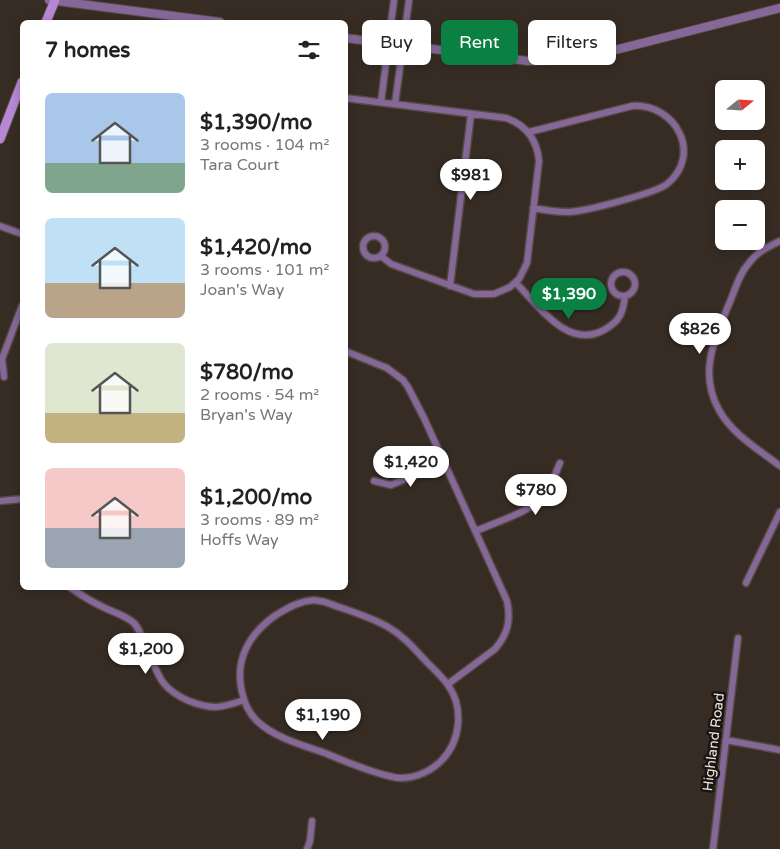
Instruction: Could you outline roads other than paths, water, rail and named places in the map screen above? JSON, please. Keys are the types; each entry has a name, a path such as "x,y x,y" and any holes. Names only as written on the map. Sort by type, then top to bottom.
{"main road":[{"path":"47,20 53,1"},
{"path":"0,140 20,87"}],"street":[{"path":"391,20 394,0"},
{"path":"406,20 409,0"},
{"path":"53,1 204,20"},
{"path":"431,48 510,60 556,61 611,51 780,8"},
{"path":"348,38 362,40"},
{"path":"382,102 386,65"},
{"path":"395,104 400,65"},
{"path":"348,98 506,118 529,132 538,152 539,161 527,263 516,283 502,291 486,295 474,294 391,264 381,256"},
{"path":"529,132 632,106 641,106 655,109 670,118 678,131 683,146 682,161 677,172 668,183 655,191 572,212 533,208"},
{"path":"450,286 471,114"},
{"path":"0,226 20,233"},
{"path":"780,241 756,254 743,270 711,349 709,369 712,393 723,417 732,428 780,466"},
{"path":"516,283 557,325 578,334 595,334 610,326 623,311 625,296"},
{"path":"4,377 2,359 20,311"},
{"path":"348,352 387,368 402,380 412,394 507,601 508,628 495,649 448,684"},
{"path":"374,481 391,485 444,462"},
{"path":"476,531 528,508 542,498 550,486 560,463"},
{"path":"0,501 20,499"},
{"path":"746,583 780,512"},
{"path":"74,590 132,622 139,630 160,679 166,688 175,695 213,708 225,707 244,700"},
{"path":"314,600 325,602 390,628 405,639 448,684 456,704 458,729 453,744 443,759 429,770 411,777 395,778 368,770 276,734 255,719 244,700 239,674 242,658 248,643 260,627 279,613 295,604 314,600"},
{"name":"Highland Road","path":"713,849 738,638"},
{"path":"726,740 780,750"},
{"path":"307,849 310,841 312,821"}]}
